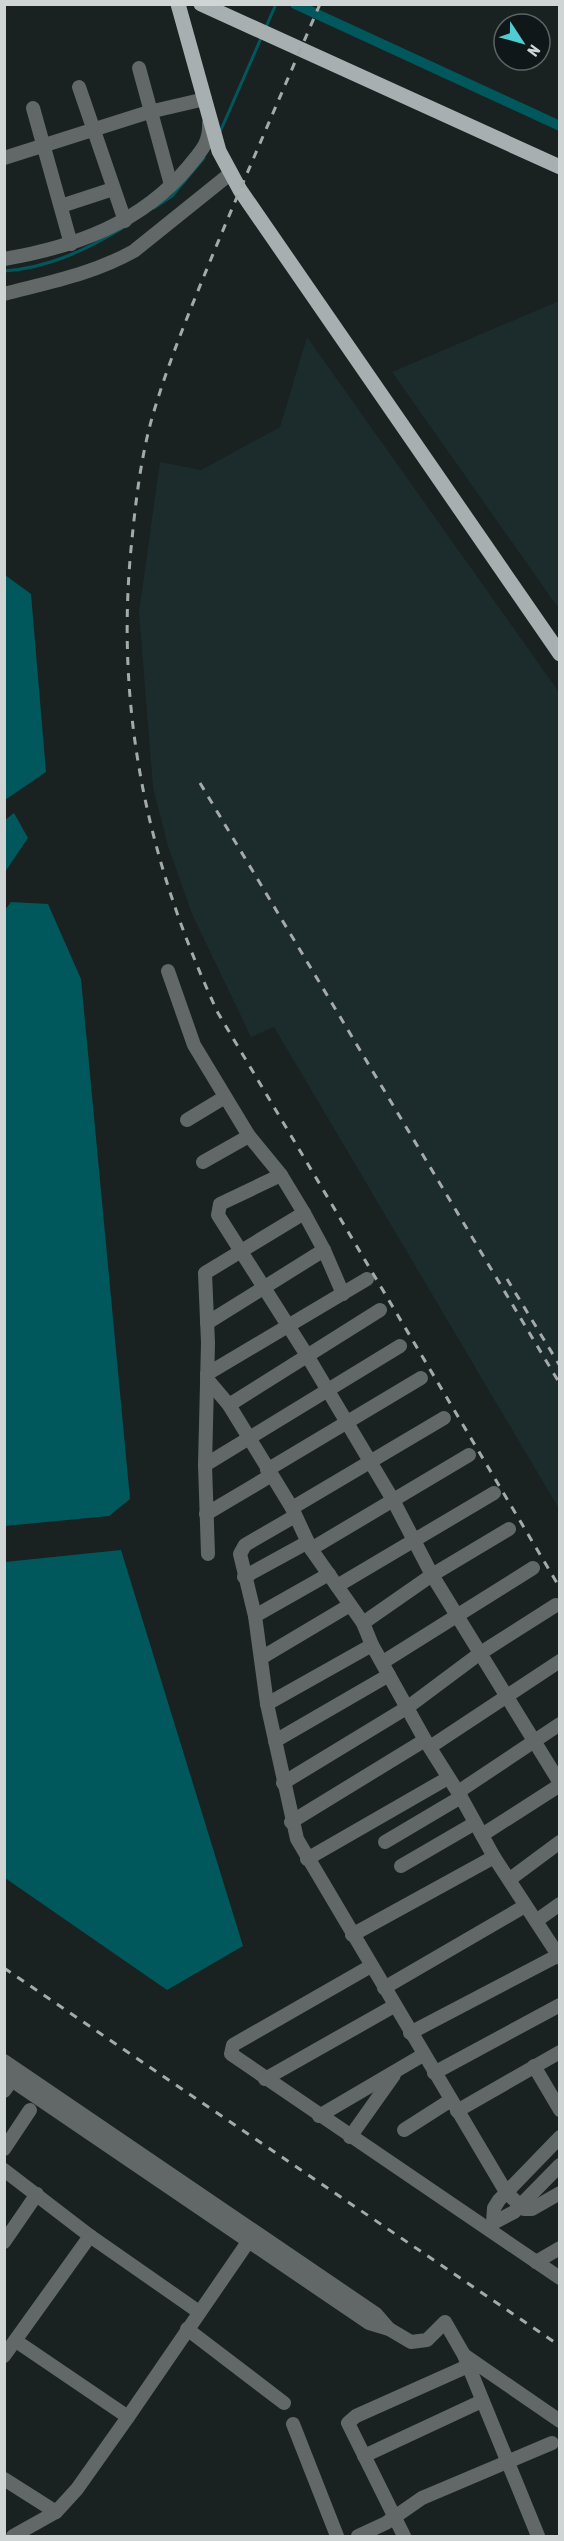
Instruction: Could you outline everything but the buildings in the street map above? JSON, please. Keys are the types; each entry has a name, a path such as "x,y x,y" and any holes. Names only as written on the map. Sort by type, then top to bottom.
{"main road":[{"path":"178,4 219,151 240,190 560,654"},
{"path":"201,4 560,166"}],"street":[{"path":"139,68 149,112 171,185"},
{"path":"79,87 125,220"},
{"path":"4,158 149,112 205,99"},
{"path":"33,108 71,244"},
{"path":"4,259 71,244 125,220 171,185 207,143 211,124"},
{"path":"4,294 75,277 117,261 134,251 231,172"},
{"path":"61,206 113,189"},
{"path":"168,971 190,1036 249,1136 281,1175 324,1250 343,1294"},
{"path":"187,1120 225,1097"},
{"path":"203,1162 249,1136"},
{"path":"281,1175 218,1207 218,1215 289,1325 393,1500 455,1614 560,1784 479,1829 401,1866"},
{"path":"208,1554 205,1466 207,1323 205,1273 304,1214"},
{"path":"207,1323 324,1250"},
{"path":"207,1377 367,1279"},
{"path":"229,1405 380,1310"},
{"path":"205,1466 400,1346"},
{"path":"207,1377 229,1405 293,1512 310,1546 363,1623 372,1645 448,1778 460,1794 494,1857 559,1957 410,2033"},
{"path":"206,1514 421,1378"},
{"path":"444,1418 293,1512 242,1548 240,1554 255,1616 267,1704 291,1822 307,1858 506,2192 519,2207 532,2209 560,2193"},
{"path":"244,1577 310,1546 469,1455"},
{"path":"337,1586 494,1492"},
{"path":"363,1623 432,1575 509,1529"},
{"path":"383,1662 455,1614 533,1568"},
{"path":"255,1616 328,1574"},
{"path":"261,1658 350,1605"},
{"path":"283,1783 408,1707 479,1654 555,1605"},
{"path":"267,1704 372,1645"},
{"path":"291,1822 428,1744 560,1661"},
{"path":"275,1741 389,1675"},
{"path":"386,1842 460,1794 560,1724"},
{"path":"307,1858 448,1778"},
{"path":"510,1879 560,1842"},
{"path":"352,1935 494,1857"},
{"path":"536,1921 560,1904"},
{"path":"384,1988 525,1906"},
{"path":"370,1966 234,2045 230,2049 234,2058 560,2278"},
{"path":"265,2079 394,2006"},
{"path":"434,2073 560,2006"},
{"path":"404,2130 560,2052"},
{"path":"319,2116 423,2055"},
{"path":"534,2066 560,2110"},
{"path":"350,2137 397,2070"},
{"path":"8,2073 248,2242 369,2323 389,2329 411,2342 427,2340 445,2322 466,2360 538,2536"},
{"path":"8,2073 376,2314 389,2329"},
{"path":"4,2149 30,2110"},
{"path":"560,2137 506,2192 494,2208 493,2223 504,2219 519,2207 560,2165"},
{"path":"4,2170 90,2236 199,2312"},
{"path":"4,2242 37,2194"},
{"path":"4,2356 90,2236"},
{"path":"13,2536 56,2512 77,2489 248,2242"},
{"path":"536,2262 560,2248"},
{"path":"187,2328 284,2403"},
{"path":"16,2341 128,2417"},
{"path":"466,2360 560,2421"},
{"path":"404,2536 348,2423 466,2360"},
{"path":"364,2456 482,2401"},
{"path":"293,2424 337,2536"},
{"path":"358,2536 396,2516 422,2498 552,2443"},
{"path":"4,2479 56,2512"}],"shaded area":[{"path":"559,301 559,609 392,372"},
{"path":"307,337 559,692 559,1509 274,1027 251,1037 192,914 168,846 153,787 139,612 160,462 201,470 280,427"}],"water":[{"path":"5,575 31,594 46,772 5,800"},
{"path":"14,813 28,838 5,872 5,820"},
{"path":"11,902 48,904 81,979 130,1499 109,1516 5,1526 4,911"},
{"path":"121,1550 243,1946 167,1990 5,1878 5,1562"}],"waterway":[{"path":"266,27 276,4"},
{"path":"295,4 560,126"},
{"path":"220,132 262,36"},
{"path":"154,208 172,196 204,158"},
{"path":"4,271 52,262 126,226"}],"railway":[{"path":"320,4 188,315 165,376 148,433 135,509 128,601 128,663 133,723 142,782 155,841 193,956 218,1013 560,1588"},
{"path":"200,783 560,1384"},
{"path":"507,1279 560,1366"},
{"path":"4,1968 560,2346"}]}
